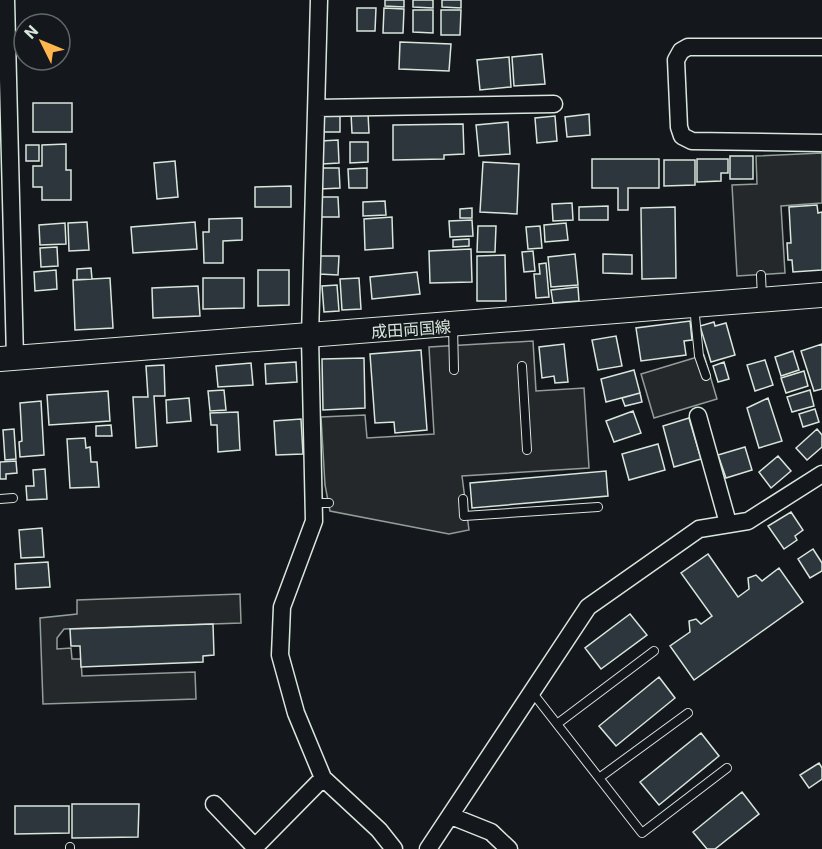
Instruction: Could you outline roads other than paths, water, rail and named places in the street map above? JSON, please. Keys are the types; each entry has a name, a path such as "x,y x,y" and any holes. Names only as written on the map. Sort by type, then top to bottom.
{"main road":[{"name":"成田両国線","path":"7,359 453,326 822,295"}],"street":[{"path":"6,0 3,32 7,359"},
{"path":"320,0 310,337 321,503 282,607 280,655 296,713 323,778 379,830 394,849"},
{"path":"822,47 688,47 681,51 676,60 679,127 682,136 692,141 822,143"},
{"path":"316,108 554,104"},
{"path":"698,416 728,523"},
{"path":"428,849 588,607 699,529 748,521 822,474"},
{"path":"214,804 254,848 323,778"},
{"path":"451,816 490,832 509,849"}],"lane":[{"path":"761,275 762,299"},
{"path":"694,305 699,356 706,376"},
{"path":"453,326 454,370"},
{"path":"522,366 527,450"},
{"path":"0,499 13,498"},
{"path":"463,499 464,516 598,507"},
{"path":"557,724 654,651"},
{"path":"532,692 642,833 727,768"},
{"path":"599,778 688,713"}]}
